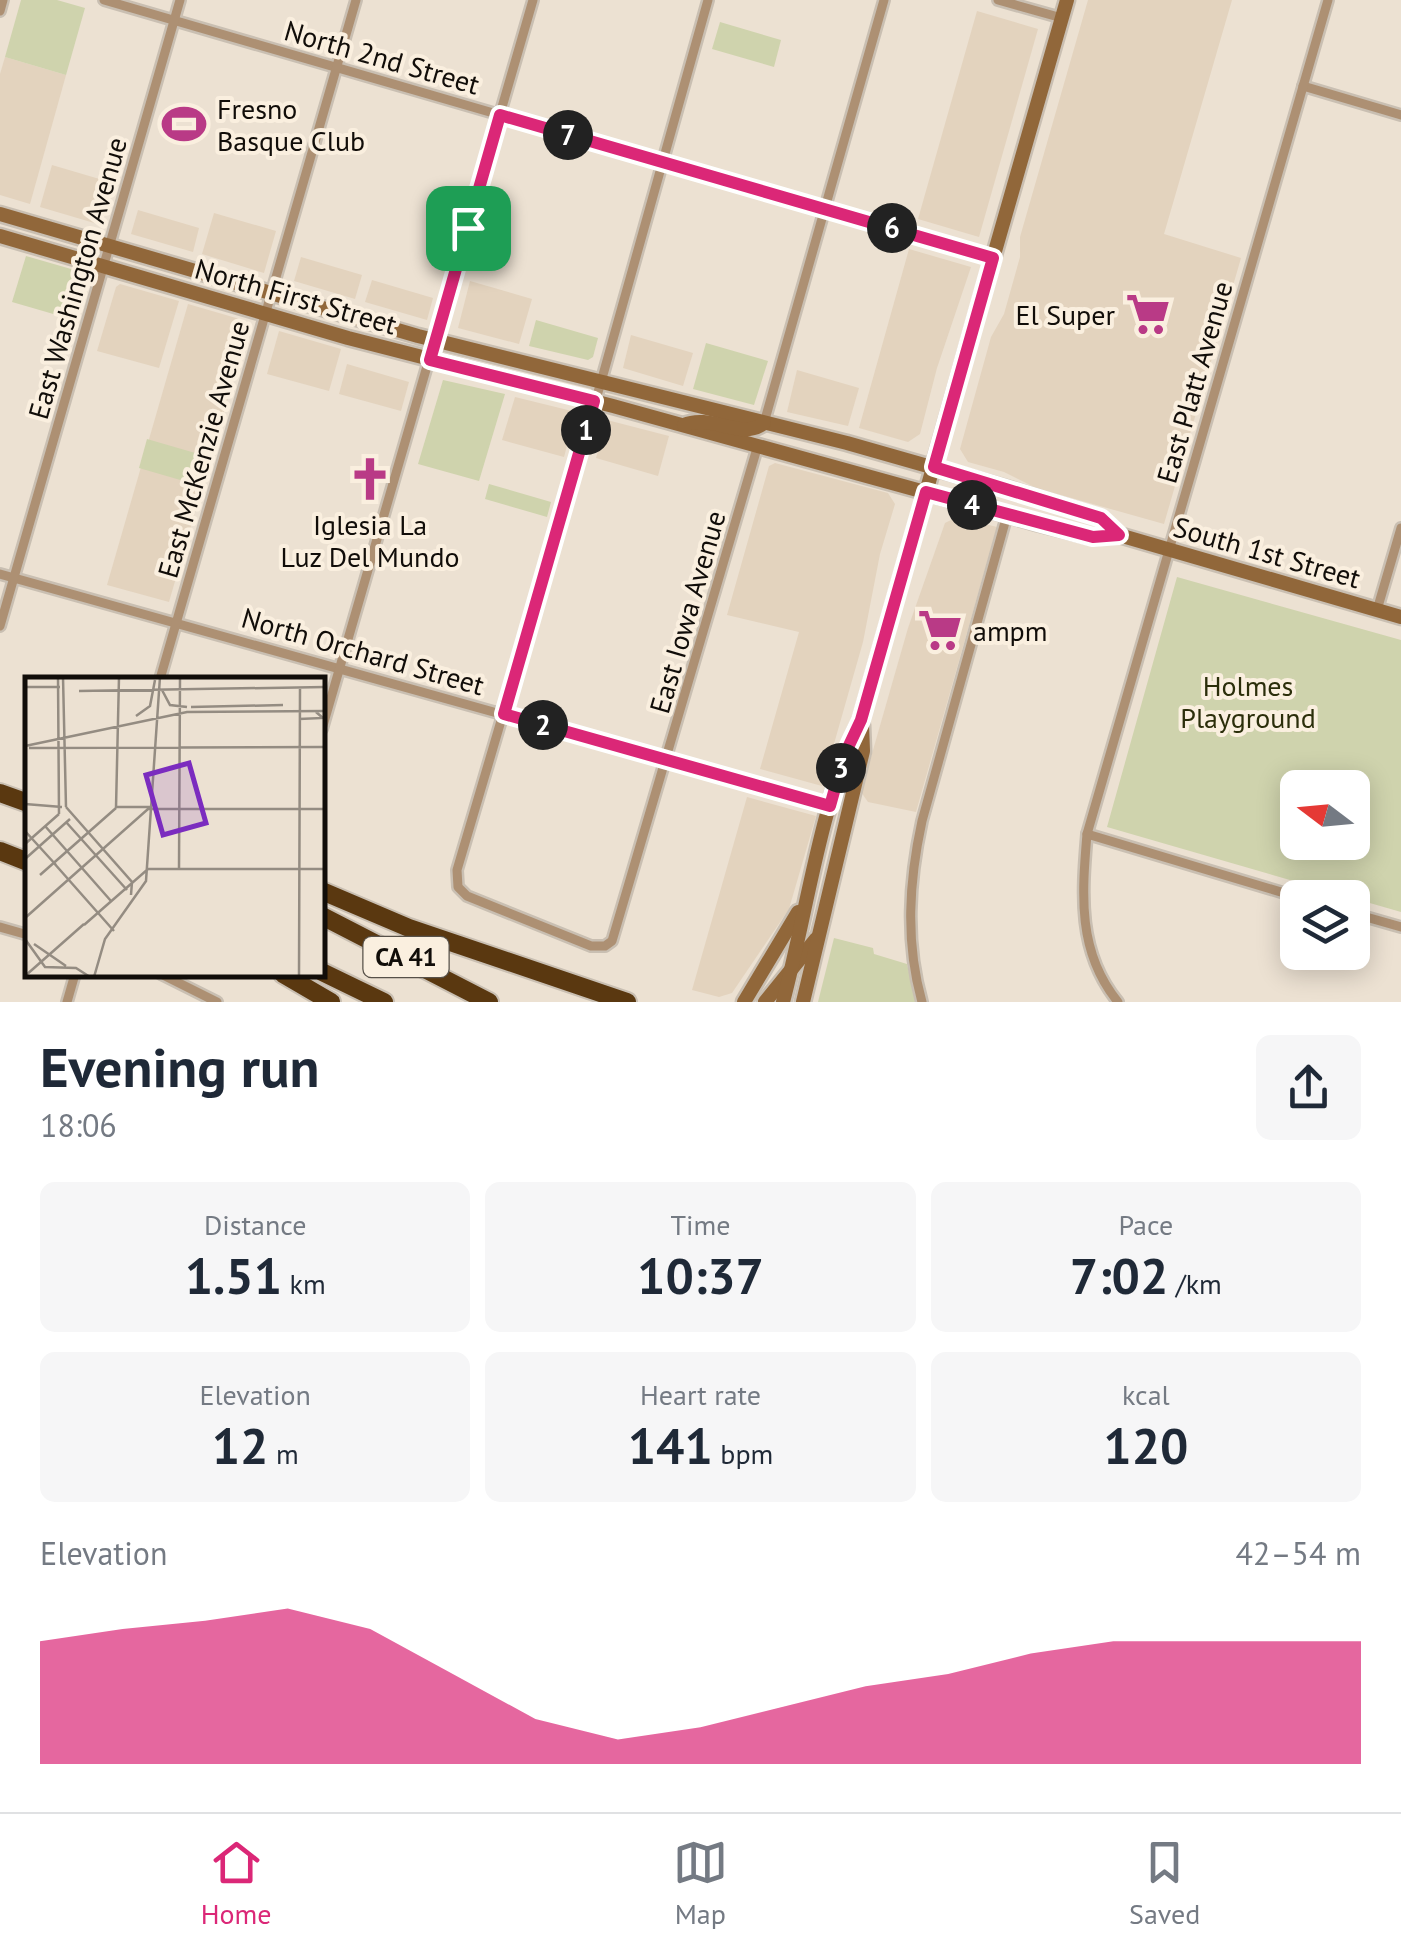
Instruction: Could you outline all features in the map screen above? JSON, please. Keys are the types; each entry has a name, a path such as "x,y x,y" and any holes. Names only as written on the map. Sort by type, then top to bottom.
{"highway":[{"path":"0,793 25,800"},
{"path":"0,850 25,859"},
{"path":"325,892 426,934 627,1002"},
{"name":"CA 41","path":"325,918 488,1002"},
{"name":"CA 41","path":"325,973 384,1002"},
{"path":"287,977 332,1002"}],"main road":[{"path":"783,1002 830,806 861,720 1067,0"},
{"name":"North First Street","path":"0,214 436,341 764,423"},
{"name":"North First Street","path":"0,236 430,360 926,492"},
{"path":"684,426 702,420 751,430 764,423"},
{"name":"South 1st Street","path":"764,423 934,467 1101,518 1119,535"},
{"name":"South 1st Street","path":"926,492 1093,537 1119,535 1401,617"},
{"path":"803,1002 863,751 861,720"},
{"path":"850,807 843,797 851,742"},
{"path":"830,806 836,826 830,854 833,880"},
{"path":"744,1002 782,943 809,888"},
{"path":"766,1002 822,930"}],"street":[{"path":"0,12 3,0"},
{"name":"North 2nd Street","path":"104,0 993,258"},
{"name":"East Washington Avenue","path":"0,626 180,0"},
{"name":"East McKenzie Avenue","path":"161,677 356,0"},
{"path":"325,720 534,0"},
{"path":"504,714 708,0"},
{"path":"764,423 884,0"},
{"path":"998,0 1062,18"},
{"name":"East Platt Avenue","path":"1118,1002 1106,986 1088,941 1081,899 1087,834 1328,0"},
{"path":"1303,86 1401,116"},
{"name":"East Iowa Avenue","path":"504,714 458,870 458,887 467,896 591,946 605,946 617,934 758,445"},
{"path":"922,1002 914,970 910,922 915,856 1007,515"},
{"path":"1377,610 1401,528"},
{"name":"North Orchard Street","path":"0,574 830,806"},
{"path":"1087,834 1280,891"},
{"path":"1370,918 1401,927"},
{"path":"0,927 25,934"},
{"path":"68,1002 74,977"},
{"path":"166,977 217,1002"}],"shaded area":[{"path":"1088,0 1232,0 1164,234 1241,258 1164,524 1036,488 1004,472 968,462 960,449 991,337 1004,314 1020,257 1020,237"},
{"path":"977,11 1038,29 979,237 918,219"},
{"path":"5,57 66,75 30,204 0,195 0,74"},
{"path":"52,165 113,183 101,225 40,207"},
{"path":"138,210 199,228 193,252 131,234"},
{"path":"214,213 276,231 264,273 202,254"},
{"path":"909,249 971,267 937,368 920,434 908,442 859,428"},
{"path":"301,257 362,275 355,299 294,281"},
{"path":"372,280 433,298 427,320 365,302"},
{"path":"470,281 532,299 519,344 458,328"},
{"path":"120,284 179,301 159,368 97,351"},
{"path":"188,304 243,320 248,329 169,602 107,585"},
{"path":"279,331 341,349 329,391 267,374"},
{"path":"631,335 693,353 683,386 623,368"},
{"path":"347,364 409,382 401,411 339,394"},
{"path":"797,370 859,388 848,426 787,412"},
{"path":"515,397 576,412 564,457 502,440"},
{"path":"607,420 669,436 658,476 596,458"},
{"path":"775,463 888,493 895,504 880,554 863,642 822,786 760,769 799,632 727,615 769,466"},
{"path":"957,517 997,527 916,812 868,802 861,792 908,628 945,523"},
{"path":"747,797 816,816 789,909 732,993 719,997 692,990"}],"green space":[{"path":"21,0 57,0 85,8 66,75 5,57"},
{"path":"720,22 781,40 774,67 712,49"},
{"path":"26,256 85,273 74,320 12,302"},
{"path":"536,320 598,338 593,357 588,360 529,346"},
{"path":"706,343 768,361 754,405 693,389"},
{"path":"443,380 505,394 479,481 418,464"},
{"path":"147,439 209,457 201,486 139,468"},
{"path":"489,484 551,502 547,517 485,499"},
{"name":"Holmes Playground","path":"1177,577 1401,640 1401,912 1370,903 1370,880 1290,880 1107,827"},
{"path":"834,938 873,948 874,954 907,964 916,1002 818,1002"}],"place":[{"name":"Fresno Basque Club","path":"184,124"},
{"name":"El Super","path":"1148,314"},
{"name":"Iglesia La Luz Del Mundo","path":"370,479"},
{"name":"ampm","path":"940,630"}],"route":[{"path":"500,115 993,258 934,467 1101,518 1119,535 1093,537 926,492 861,720 844,756 830,806 504,714 594,401 430,360 468,228 500,115"}]}
